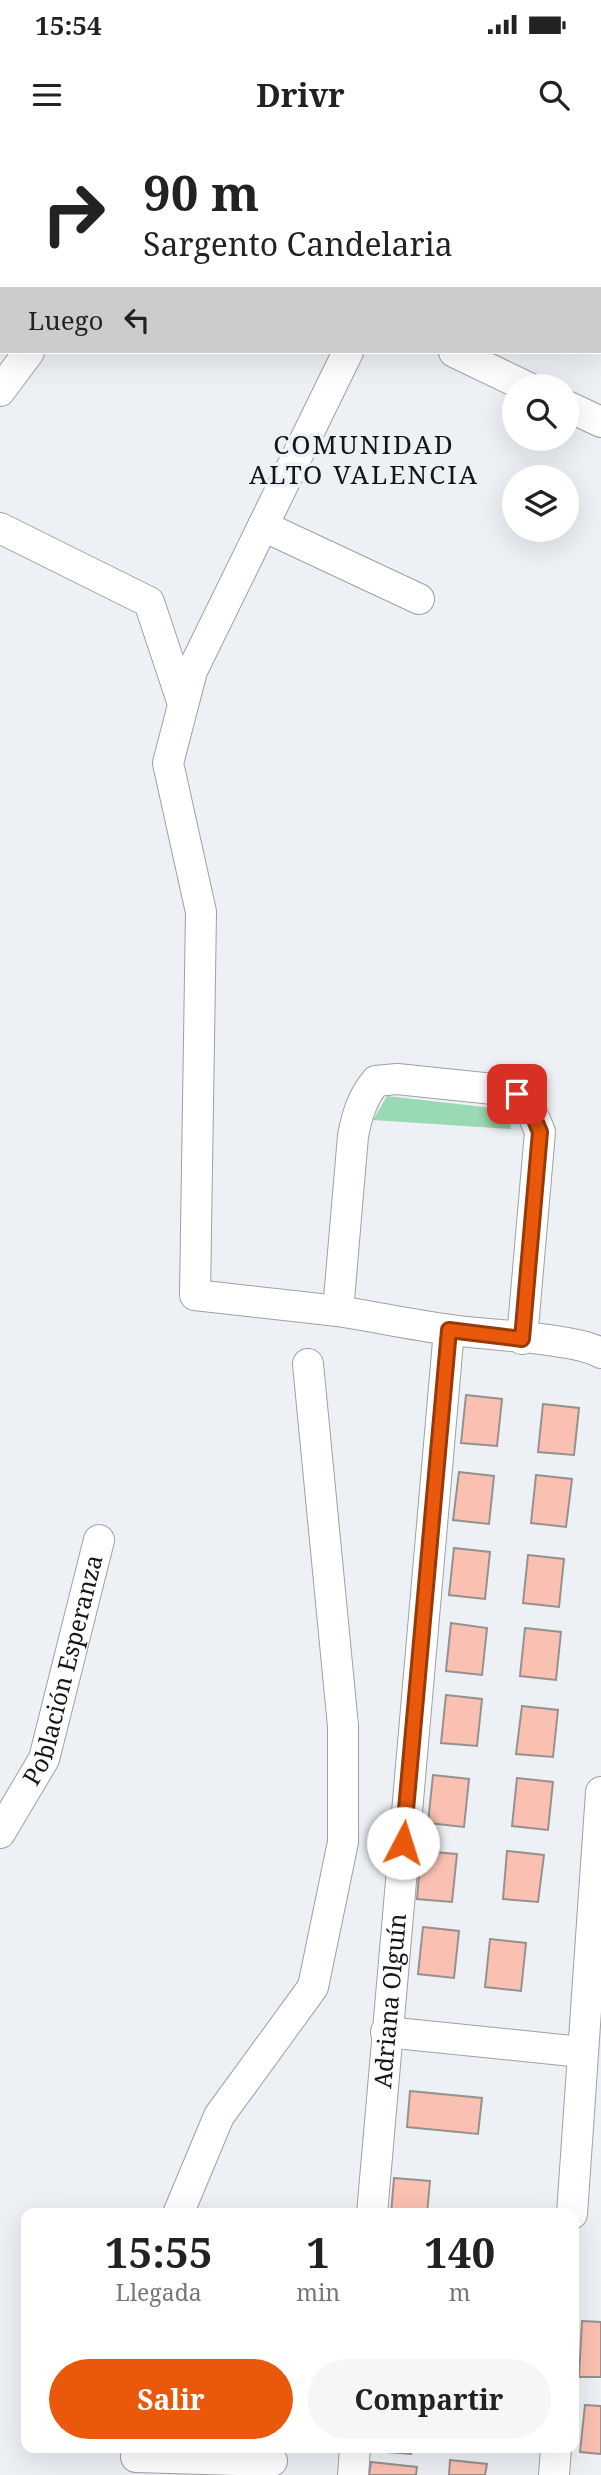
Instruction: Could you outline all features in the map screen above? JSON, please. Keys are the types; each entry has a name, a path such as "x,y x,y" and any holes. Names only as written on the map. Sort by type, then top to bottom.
{"street":[{"path":"0,391 28,354"},
{"path":"347,354 192,671 168,763 201,912 195,1295 338,1311 449,1330 590,1346 601,1353"},
{"path":"458,354 502,375"},
{"path":"579,412 601,422"},
{"path":"263,526 419,599"},
{"path":"0,528 149,602 183,704"},
{"path":"338,1311 353,1136 357,1115 366,1094 376,1081 397,1079 503,1090 517,1094 529,1106 540,1132 522,1339"},
{"name":"Adriana Olguín","path":"372,2208 449,1330"},
{"path":"181,2208 219,2116 313,1987 343,1842 343,1726 308,1364"},
{"name":"Población Esperanza","path":"2,1819 44,1759 99,1540"},
{"path":"572,2208 601,1792"},
{"path":"386,2032 582,2052"},
{"path":"353,2475 355,2453"},
{"path":"554,2475 556,2453"},
{"path":"136,2460 272,2461"}],"green space":[{"path":"387,1096 510,1110 511,1129 373,1120"}],"building":[{"path":"466,1395 502,1399 497,1446 461,1443"},
{"path":"543,1404 579,1408 574,1455 538,1452"},
{"path":"459,1472 494,1476 489,1524 453,1520"},
{"path":"536,1475 572,1479 566,1527 531,1523"},
{"path":"454,1548 490,1552 485,1599 449,1595"},
{"path":"528,1555 564,1559 559,1607 523,1603"},
{"path":"451,1623 487,1628 482,1675 446,1671"},
{"path":"525,1628 561,1632 556,1680 520,1676"},
{"path":"446,1695 482,1699 477,1746 441,1743"},
{"path":"522,1706 558,1710 553,1757 516,1754"},
{"path":"433,1775 469,1779 464,1827 428,1823"},
{"path":"517,1778 553,1782 548,1830 512,1826"},
{"path":"421,1851 457,1854 452,1902 417,1899"},
{"path":"507,1851 544,1855 538,1902 503,1899"},
{"path":"423,1927 459,1931 454,1978 418,1974"},
{"path":"490,1939 526,1943 521,1991 485,1987"},
{"path":"410,2091 482,2098 478,2134 407,2127"},
{"path":"394,2178 430,2181 428,2208 392,2208"},
{"path":"582,2321 601,2322 601,2377 579,2377"},
{"path":"585,2405 601,2406 601,2454 580,2452"},
{"path":"450,2460 487,2464 485,2475 449,2475"},
{"path":"371,2462 417,2467 416,2475 369,2475"}],"district":[{"name":"COMUNIDAD ALTO VALENCIA","path":"364,460"}],"route":[{"path":"403,1843 449,1330 522,1339 540,1132 529,1106 517,1094"}]}
